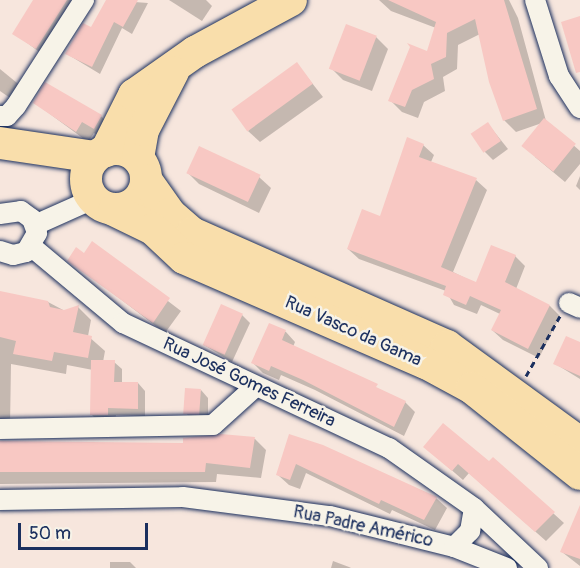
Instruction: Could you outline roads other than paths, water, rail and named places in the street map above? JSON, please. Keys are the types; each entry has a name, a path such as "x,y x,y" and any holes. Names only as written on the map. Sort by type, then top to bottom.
{"main road":[{"path":"99,179 134,95 177,66 291,0"},
{"path":"0,143 99,179 124,209 140,198 143,130 177,66"},
{"path":"99,179 123,150 142,169"},
{"path":"0,159 99,179"},
{"name":"Rua Vasco da Gama","path":"142,169 170,214 192,233 447,346 580,443"},
{"name":"Rua Vasco da Gama","path":"99,179 184,258 426,363 472,388 580,474"}],"street":[{"path":"0,116 7,116 16,106 84,0"},
{"path":"535,0 559,76 580,108"},
{"path":"0,251 20,255 32,247 35,225 99,179"},
{"path":"0,214 21,211 35,225"},
{"name":"Rua José Gomes Ferreira","path":"32,247 123,323 389,448 474,507 538,568"},
{"path":"0,429 213,425 255,387"},
{"name":"Rua Padre Américo","path":"0,500 183,497 330,516 454,548 507,568"},
{"path":"454,548 470,531 474,507"}]}
